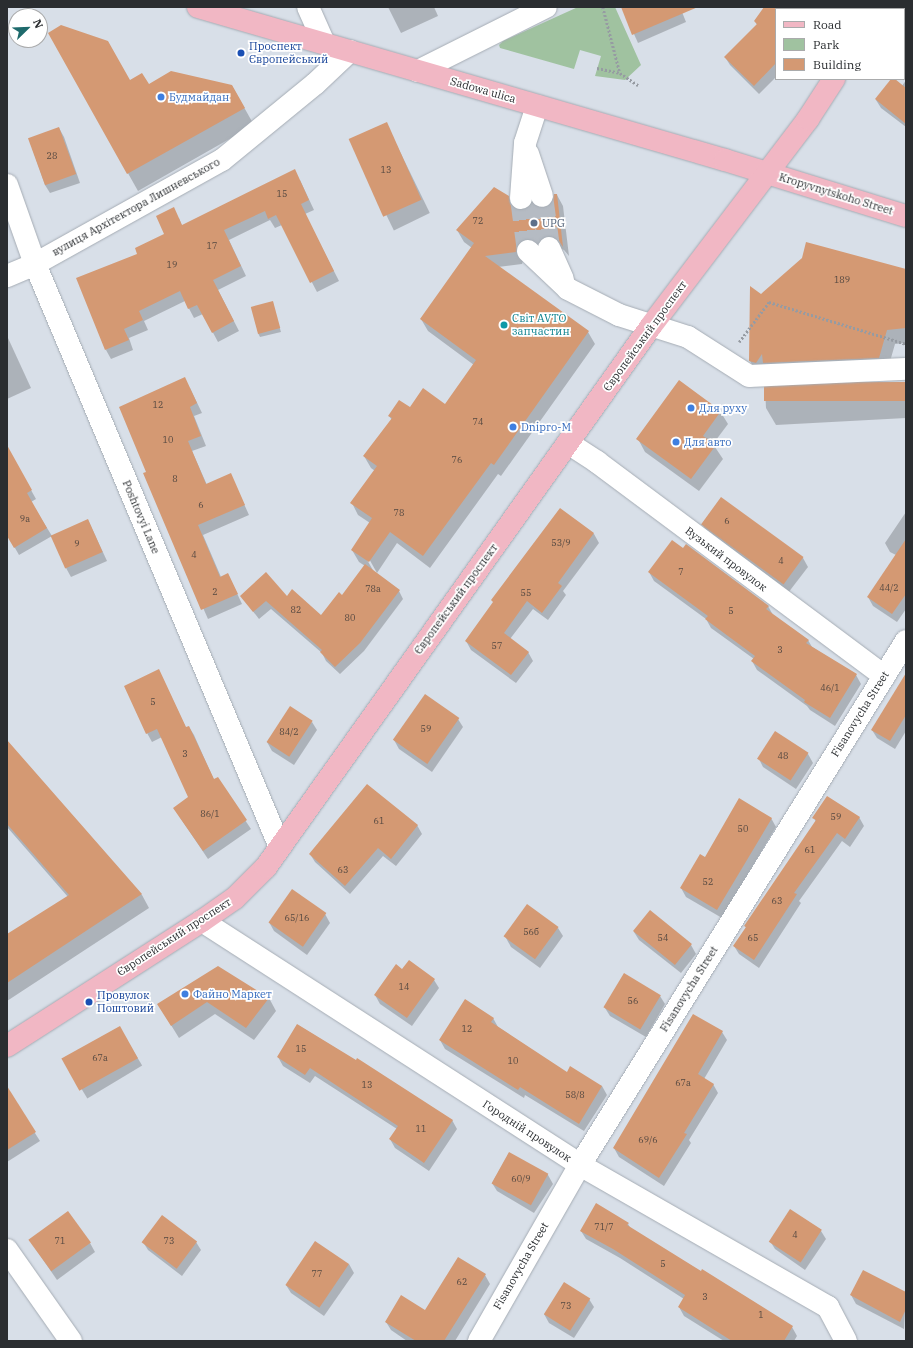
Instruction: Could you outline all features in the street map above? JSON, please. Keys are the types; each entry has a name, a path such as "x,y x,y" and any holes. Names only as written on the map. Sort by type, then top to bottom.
{"main road":[{"name":"Sadowa ulica","path":"198,7 767,173"},
{"name":"Європейський проспект","path":"7,1046 202,921 234,898 266,867 650,326 808,119 833,80"},
{"name":"Kropyvnytskoho Street","path":"767,173 906,216"}],"street":[{"path":"308,7 324,43"},
{"path":"418,71 546,7"},
{"name":"вулиця Архітектора Лишневського","path":"7,276 34,264 222,160 315,84 350,51"},
{"path":"532,197 525,143 537,106"},
{"name":"Poshtovyi Lane","path":"7,185 34,264 280,847"},
{"path":"549,248 568,289"},
{"path":"528,251 568,289 619,315 688,337 749,376 906,369"},
{"name":"Вузький провулок","path":"568,443 610,472 884,676"},
{"name":"Fisanovycha Street","path":"480,1341 486,1327 580,1165 906,641"},
{"name":"Городній провулок","path":"202,921 580,1165 828,1307 846,1341"},
{"path":"7,1250 71,1341"}],"path":[{"path":"603,7 620,73"},
{"path":"597,68 620,73 638,85"},
{"path":"725,360 769,302 906,344"}],"green space":[{"path":"578,7 615,7 641,65 625,80 595,76 601,56 580,50 574,69 500,48 499,45 503,41"}],"building":[{"path":"621,7 698,7 632,35"},
{"path":"764,7 776,7 775,64 754,86 724,57 757,24 754,21"},
{"name":"Будмайдан","path":"61,25 108,41 130,80 142,73 149,84 171,71 232,85 245,108 127,174 48,33"},
{"path":"890,80 896,80 906,88 906,124 875,99"},
{"path":"387,122 422,200 383,217 349,139"},
{"path":"59,127 76,174 45,185 28,138"},
{"path":"295,169 309,200 301,204 334,271 310,283 276,215 268,219 265,211 224,230 241,266 213,280 234,321 212,333 197,305 188,309 180,291 139,311 143,320 124,329 129,340 105,350 76,278 137,254 135,248 164,234 156,216 174,207 182,225"},
{"path":"494,187 509,196 510,204 514,209 520,210 527,209 532,203 539,208 546,208 552,204 554,194 557,194 563,247 557,238 550,236 544,237 538,243 531,239 524,239 519,243 516,252 485,256 589,331 494,465 491,463 423,556 390,532 369,562 351,550 372,518 350,503 377,466 363,456 392,418 388,416 399,400 410,407 423,388 445,404 476,360 420,319 474,243 456,230"},
{"path":"806,242 906,269 906,328 887,330 879,358 763,363 762,354 756,363 749,361 750,286 761,294 802,258"},
{"path":"273,301 280,328 258,334 251,307"},
{"path":"185,377 197,403 190,407 201,436 188,441 206,484 231,473 245,505 198,525 220,577 228,573 238,594 201,610 143,473 146,472 119,407"},
{"name":"Для авто","path":"679,380 721,411 703,436 716,445 691,479 636,439"},
{"path":"764,382 906,382 906,401 764,401"},
{"path":"7,445 32,490 27,493 47,528 14,548 7,536"},
{"path":"721,497 804,557 784,584 701,525"},
{"path":"560,508 594,533 558,583 562,586 542,613 527,601 504,633 529,652 511,675 465,641 493,602 491,600"},
{"path":"88,519 103,552 65,569 51,536"},
{"path":"906,539 906,594 892,614 867,597"},
{"path":"672,540 683,548 686,544 769,606 766,609 809,640 806,643 857,674 830,718 804,702 805,700 751,661 755,656 705,619 708,616 648,572"},
{"path":"365,564 400,590 360,643 335,667 320,652 322,650 266,601 253,612 240,596 266,572 287,596 292,589 321,615 339,592 342,595"},
{"path":"159,669 186,727 189,726 214,779 218,777 247,820 203,851 173,808 188,797 157,729 146,734 124,686"},
{"path":"906,673 906,715 890,741 871,730"},
{"path":"425,694 459,718 427,764 393,740"},
{"path":"290,706 313,721 289,757 267,742"},
{"path":"775,731 809,753 791,780 757,759"},
{"path":"7,740 142,894 7,983 7,934 69,895 7,824"},
{"path":"367,784 418,825 391,859 378,848 345,886 309,854"},
{"path":"827,796 860,817 845,839 837,833 794,893 797,894 754,960 733,946 746,927 744,926 816,820 812,818"},
{"path":"739,798 772,818 717,910 680,888 700,854 705,857"},
{"path":"292,889 326,913 303,947 268,923"},
{"path":"527,904 559,927 535,959 503,936"},
{"path":"650,910 692,944 675,965 633,931"},
{"path":"409,960 435,979 407,1018 374,995 396,964 402,969"},
{"path":"218,966 269,998 246,1028 207,1002 171,1026 157,1004"},
{"path":"624,973 661,995 640,1029 603,1007"},
{"path":"465,999 494,1018 491,1022 567,1072 570,1066 602,1086 579,1124 520,1087 518,1090 439,1040"},
{"path":"693,1014 723,1031 698,1074 714,1084 684,1133 687,1134 659,1178 613,1148"},
{"path":"297,1024 356,1060 357,1058 453,1120 424,1163 389,1139 398,1126 310,1068 305,1075 277,1057"},
{"path":"120,1026 138,1058 79,1091 61,1058"},
{"path":"7,1086 36,1132 7,1150"},
{"path":"509,1152 548,1174 531,1205 492,1183"},
{"path":"596,1203 629,1223 627,1225 701,1271 702,1269 793,1326 784,1341 732,1341 678,1307 685,1295 613,1249 580,1231"},
{"path":"790,1209 822,1230 801,1262 769,1242"},
{"path":"68,1211 91,1243 51,1271 28,1240"},
{"path":"162,1215 197,1241 177,1269 142,1242"},
{"path":"315,1241 349,1264 319,1308 285,1285"},
{"path":"458,1257 486,1274 444,1341 416,1341 385,1322 401,1295 425,1310"},
{"path":"863,1270 906,1292 906,1309 900,1322 850,1295"},
{"path":"564,1282 590,1298 570,1331 544,1314"}],"tunnel":[{"path":"542,196 549,248"},
{"path":"521,198 528,251"}],"place":[{"name":"Проспект Європейський","path":"241,53"},
{"name":"Будмайдан","path":"161,97"},
{"name":"UPG","path":"534,223"},
{"name":"Світ AVTO запчастин","path":"504,325"},
{"name":"Для руху","path":"691,408"},
{"name":"Dnipro-M","path":"513,427"},
{"name":"Для авто","path":"676,442"},
{"name":"Файно Маркет","path":"185,994"},
{"name":"Провулок Поштовий","path":"89,1002"}]}
